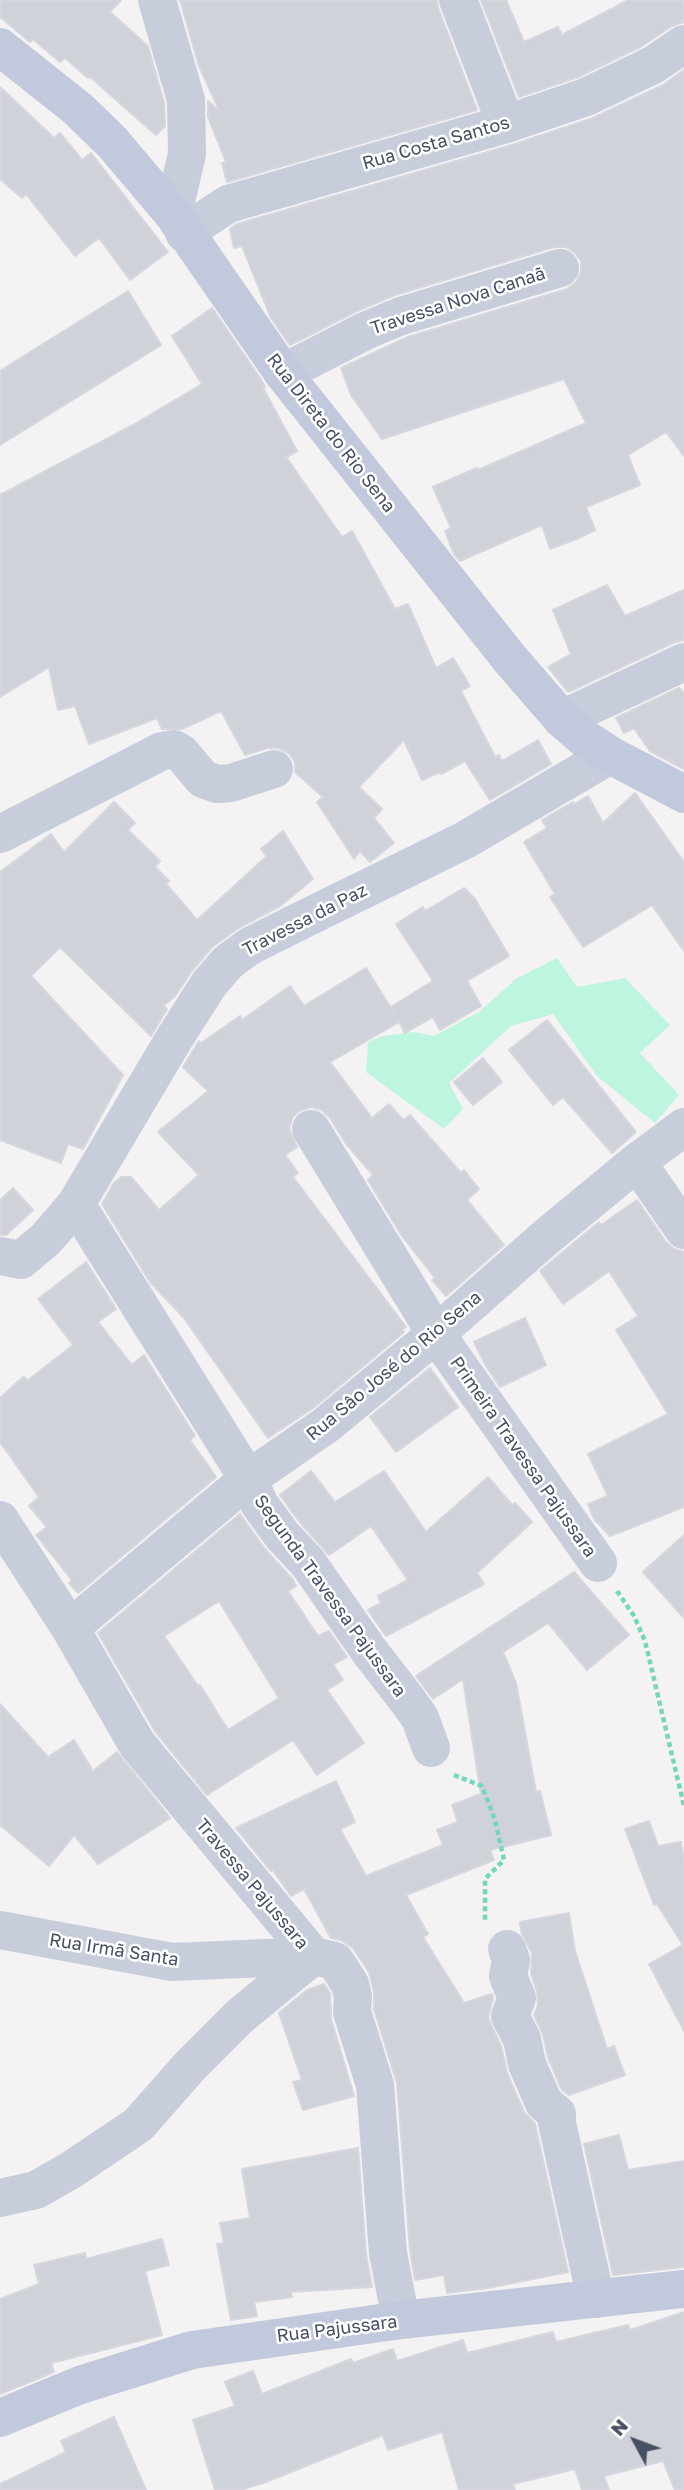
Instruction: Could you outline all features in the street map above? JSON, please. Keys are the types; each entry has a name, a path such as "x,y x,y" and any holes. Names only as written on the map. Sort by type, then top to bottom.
{"main road":[{"name":"Rua Direta do Rio Sena","path":"0,47 78,108 112,142 178,223 283,373 510,659 562,719 584,738 611,755 684,794"},
{"name":"Rua Pajussara","path":"0,2418 80,2385 192,2350 401,2320 684,2289"}],"street":[{"path":"157,0 186,100 187,154 178,223"},
{"path":"458,0 506,124"},
{"name":"Rua Costa Santos","path":"178,223 228,204 506,124 586,97 653,65 684,44"},
{"name":"Travessa Nova Canaã","path":"283,373 367,330 401,316 560,268"},
{"path":"562,719 684,662"},
{"path":"0,834 162,751 174,749 181,753 203,779 217,784 231,783 274,769"},
{"name":"Travessa da Paz","path":"0,1256 21,1260 46,1239 76,1204 174,1039 209,984 228,962 250,946 466,840 611,755"},
{"name":"Rua Sâo José do Rio Sena","path":"70,1628 248,1479 326,1425 436,1334 545,1238 684,1127"},
{"name":"Primeira Travessa Pajussara","path":"311,1129 436,1334 598,1563"},
{"path":"637,1162 684,1230"},
{"name":"Segunda Travessa Pajussara","path":"76,1204 248,1479 260,1505 308,1563 408,1701 419,1718 431,1748"},
{"name":"Travessa Pajussara","path":"0,1520 70,1628 131,1735 149,1760 313,1956 335,1961 350,1984 355,2021 375,2085 388,2253 401,2320"},
{"name":"Rua Irmã Santa","path":"0,1930 172,1962 313,1956"},
{"path":"507,1949 511,1960 508,1976 517,1998 510,2016 522,2039 527,2064 544,2103 557,2114 596,2299"},
{"path":"0,2198 36,2190 138,2125 190,2066 240,2016 313,1956"}],"path":[{"name":"Primeira Travessa Pajussara","path":"598,1563 634,1616 645,1641 684,1805"},
{"path":"431,1748 446,1771 482,1786 495,1820 504,1860 485,1879 484,1920 507,1949"}],"green space":[{"path":"557,958 577,987 625,978 670,1025 640,1053 679,1095 655,1123 597,1076 553,1014 511,1026 449,1083 463,1109 444,1129 366,1072 368,1042 383,1036 413,1032 434,1036 479,1012 517,978"}],"building":[{"path":"0,0 121,0 110,12 148,46 164,103 165,126 156,135 65,58 60,62 33,39 30,42 0,17"},
{"path":"180,0 437,0 477,110 227,182 222,163 226,162 208,117 208,101 220,112 199,66"},
{"path":"481,0 506,0 524,42 558,27 562,35 628,0 684,0 684,22 578,77 519,97"},
{"path":"684,70 684,456 666,432 628,455 640,485 586,507 595,530 579,538 550,549 542,525 460,561 454,554 445,531 451,528 433,487 586,423 564,379 382,439 351,395 341,368 408,337 567,289 576,282 581,272 581,261 566,247 554,247 395,295 290,345 271,318 242,246 234,248 230,229 237,224 512,145 593,118 663,85"},
{"path":"0,87 54,138 60,133 82,160 91,153 168,252 130,280 99,238 75,256 26,194 22,198 0,179"},
{"path":"128,291 161,345 0,445 0,371"},
{"path":"212,308 260,378 297,451 286,457 342,537 352,531 395,609 408,604 436,668 453,658 470,686 461,691 495,757 499,755 502,761 538,740 551,764 490,800 465,761 441,774 440,772 422,780 404,740 359,787 382,809 374,818 394,843 370,862 360,851 354,859 317,802 323,797 295,772 295,762 289,753 278,748 267,748 245,755 221,711 182,729 162,729 157,718 89,744 75,706 58,710 49,667 0,697 0,495 135,424 202,384 172,336"},
{"path":"607,585 625,616 684,590 684,640 568,692 548,667 571,654 553,610"},
{"path":"679,688 684,693 684,769 650,751 634,728 624,733 616,718"},
{"path":"635,793 684,862 684,951 652,905 583,947 550,897 555,894 524,842 547,828 542,820 573,802 574,804 588,796 603,823"},
{"path":"114,802 135,823 128,830 160,861 155,867 169,881 166,884 197,920 267,856 261,849 283,831 313,879 280,906 240,927 212,947 175,996 163,1006 167,1009 151,1036 60,947 31,976 123,1075 83,1149 68,1144 61,1163 0,1140 0,872 51,834 64,852"},
{"path":"464,888 475,899 509,956 467,981 481,1006 440,1030 433,1017 405,1033 399,1022 330,1062 372,1118 389,1104 403,1120 410,1115 461,1173 464,1170 479,1189 467,1200 504,1245 446,1296 402,1236 368,1180 373,1175 347,1145 330,1118 322,1110 311,1107 299,1111 292,1118 289,1129 297,1147 285,1155 298,1173 293,1177 406,1327 402,1330 404,1332 313,1408 268,1438 184,1318 150,1282 102,1204 114,1183 121,1177 131,1177 159,1210 199,1175 158,1132 208,1091 183,1067 199,1041 201,1043 240,1016 242,1020 290,986 304,1006 366,968 394,1013 391,1007 433,981 396,924 423,907 425,911"},
{"path":"547,1020 636,1132 612,1153 563,1097 553,1105 509,1050"},
{"path":"483,1058 502,1082 473,1105 454,1082"},
{"path":"13,1188 33,1210 6,1235 0,1235 0,1200"},
{"path":"637,1200 666,1242 674,1249 684,1252 684,1507 610,1536 594,1519 588,1504 608,1496 588,1454 668,1414 616,1330 638,1316 609,1271 563,1304 540,1271 599,1222 601,1225"},
{"path":"86,1262 116,1309 98,1322 132,1365 144,1355 195,1436 190,1440 216,1477 78,1593 69,1583 72,1580 36,1535 47,1527 29,1506 39,1497 0,1442 0,1398 24,1376 27,1381 73,1345 38,1299"},
{"path":"525,1318 546,1365 500,1387 474,1342"},
{"path":"430,1368 458,1407 396,1452 370,1417"},
{"path":"311,1471 335,1502 384,1471 426,1532 488,1477 512,1505 515,1503 532,1522 477,1573 484,1584 386,1636 368,1610 381,1603 378,1596 408,1580 371,1526 329,1555 280,1495"},
{"path":"240,1514 264,1548 293,1580 296,1586 288,1591 318,1636 329,1631 347,1657 333,1664 343,1680 327,1690 364,1743 317,1775 293,1740 207,1795 155,1731 98,1633","holes":["219,1601 279,1698 228,1730 200,1685 198,1686 164,1636"]},
{"path":"684,1535 684,1618 643,1572"},
{"path":"574,1572 629,1635 587,1670 548,1623 503,1652 516,1683 536,1792 540,1791 551,1835 490,1850 494,1860 406,1895 428,1934 423,1937 464,2003 492,1994 488,2018 501,2046 507,2073 524,2112 535,2124 568,2272 447,2293 444,2275 415,2280 410,2250 397,2083 374,2009 374,1992 369,1972 353,1948 341,1940 331,1938 304,1889 291,1896 273,1870 271,1871 236,1828 336,1781 355,1822 340,1829 366,1876 443,1845 437,1830 458,1822 452,1805 481,1794 463,1679 433,1699 416,1676"},
{"path":"0,1704 48,1757 74,1740 93,1771 117,1752 170,1818 98,1864 74,1835 49,1866 0,1825"},
{"path":"649,1821 658,1846 681,1842 684,1862 684,2031 649,1964 683,1945 657,1904 654,1905 625,1829"},
{"path":"569,1913 575,1951 607,2049 614,2046 625,2075 569,2095 562,2090 534,2015 538,2005 537,1991 531,1974 532,1953 522,1934 520,1922"},
{"path":"324,1984 330,1993 331,2019 354,2096 303,2110 293,2082 302,2080 279,2013 307,1990"},
{"path":"619,2135 628,2170 684,2161 684,2267 613,2275 584,2144"},
{"path":"358,2148 366,2255 372,2287 291,2292 292,2297 254,2302 257,2316 231,2320 217,2244 224,2243 220,2223 250,2218 242,2169"},
{"path":"162,2239 169,2265 145,2271 162,2335 51,2363 54,2372 0,2394 0,2299 39,2284 34,2265 85,2253 86,2259"},
{"path":"684,2312 684,2490 675,2490 663,2461 604,2476 609,2490 582,2490 575,2469 513,2484 515,2490 459,2490 442,2432 388,2450 383,2435 266,2482 240,2490 215,2490 193,2420 235,2406 225,2382 253,2371 262,2394 351,2359 353,2363 393,2349 397,2361 463,2340 467,2353 553,2332 556,2342 628,2325 630,2330"},
{"path":"114,2417 146,2490 0,2490 0,2484 66,2452 61,2441"}]}
